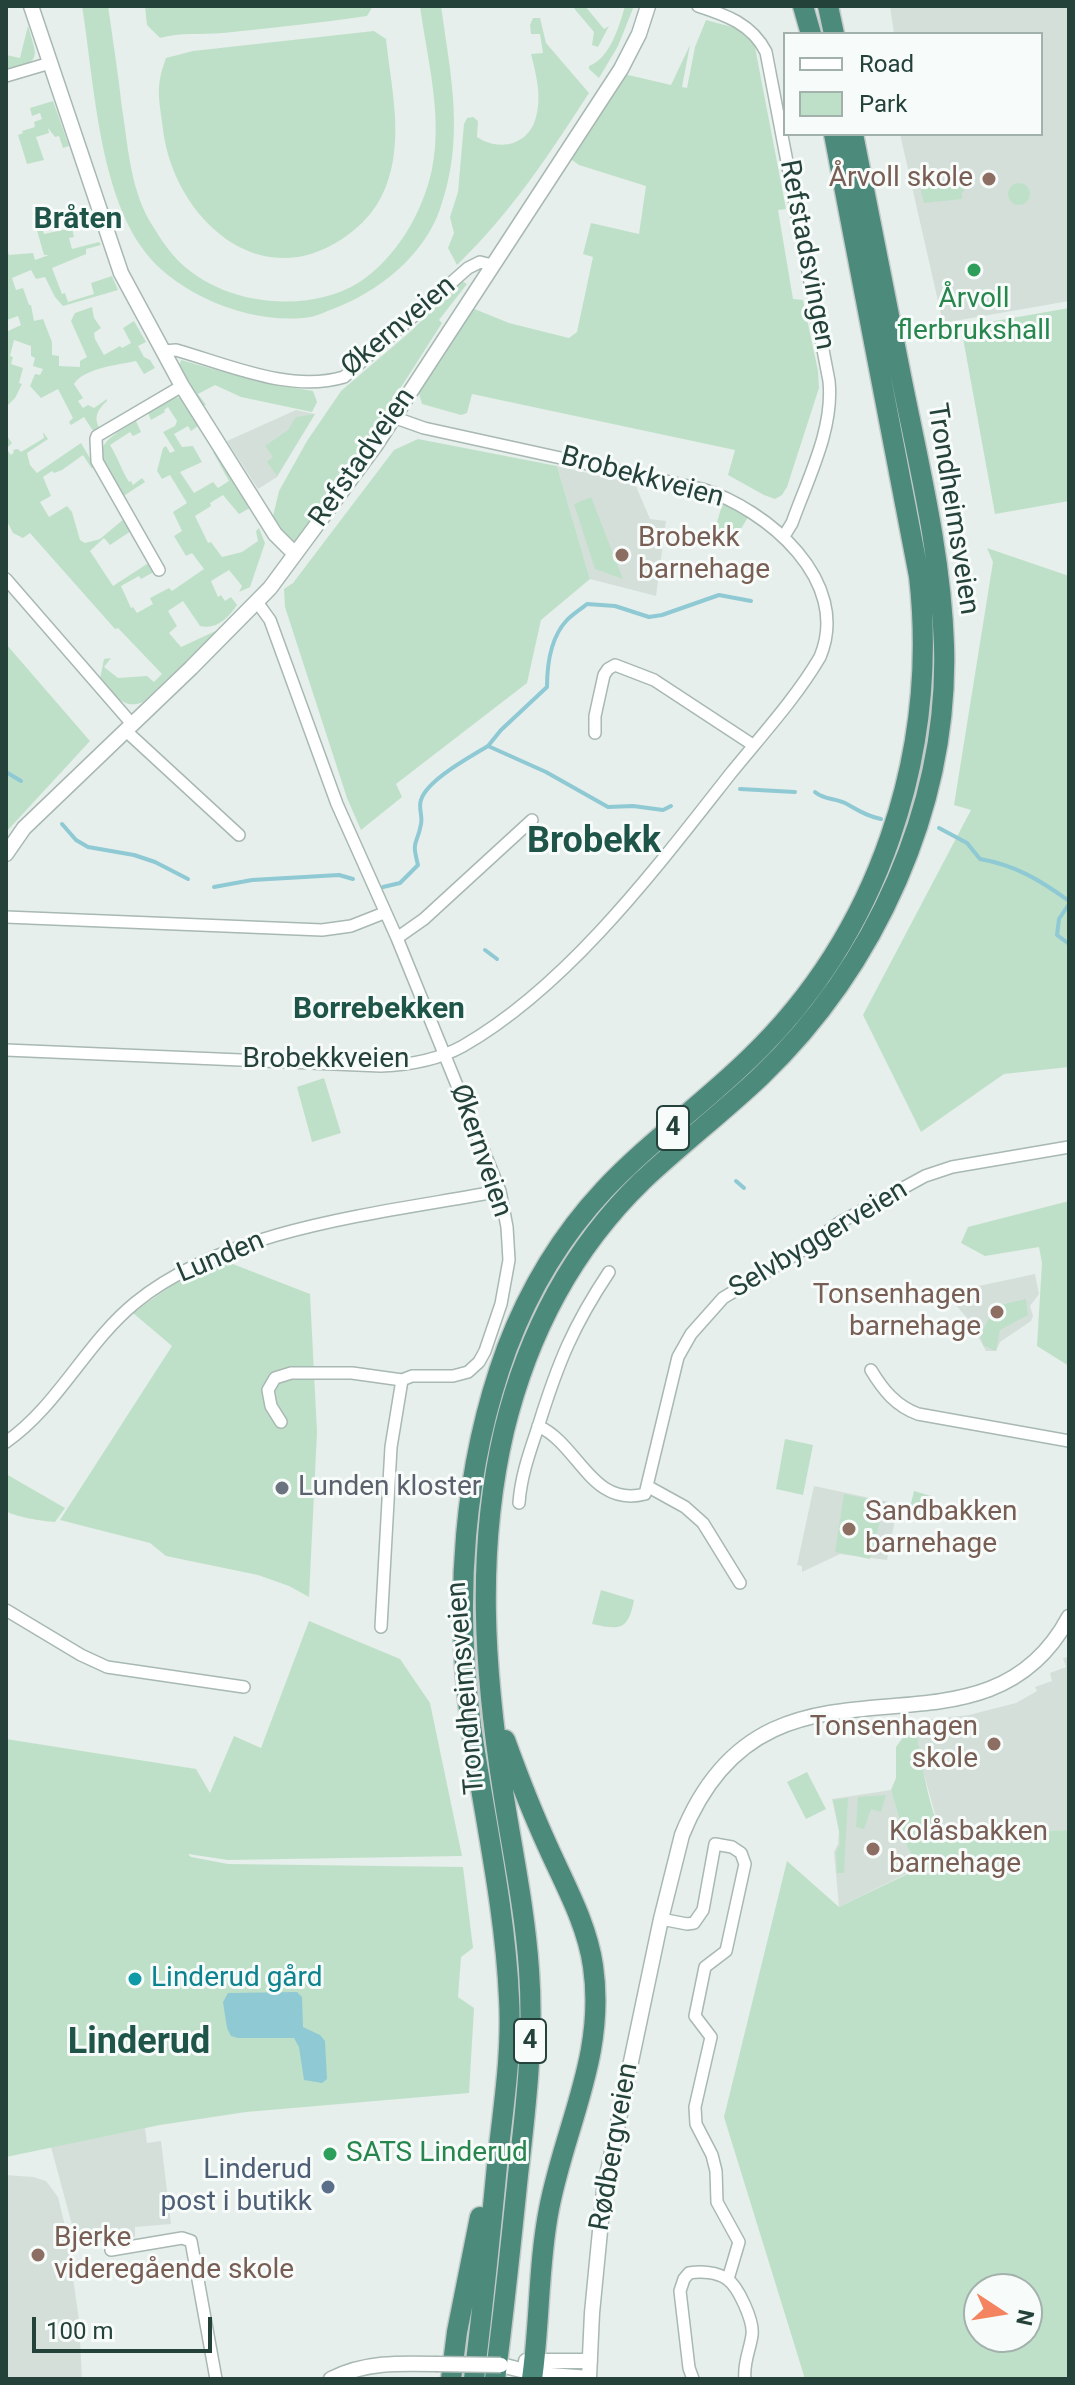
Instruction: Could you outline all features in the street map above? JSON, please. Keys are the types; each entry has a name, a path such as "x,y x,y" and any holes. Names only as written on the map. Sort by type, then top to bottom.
{"highway":[{"path":"803,6 812,32"},
{"path":"810,6 813,32"},
{"path":"830,6 834,32"},
{"name":"Trondheimsveien","path":"474,2379 509,2050 508,1979 471,1722 464,1621 469,1507 495,1385 508,1346 539,1279 588,1209 632,1163 778,1031 819,978 856,917 878,872 902,805 916,738 924,674 919,576 834,136"},
{"name":"Trondheimsveien","path":"498,2372 527,2098 531,2005 529,1964 492,1704 485,1620 488,1515 515,1391 540,1324 579,1255 601,1226 643,1181 769,1068 815,1018 837,988 881,915 911,844 937,743 943,693 944,641 938,570 853,136"},
{"path":"492,1704 523,1792 585,1932 593,1965 596,2003 587,2080 562,2155 548,2214 527,2368"},
{"path":"451,2379 474,2249 500,2144"}],"street":[{"path":"31,6 121,273 182,386 275,534 295,554"},
{"name":"Refstadveien","path":"6,854 24,828 257,602 295,554 357,472 621,69 648,6"},
{"name":"Refstadsvingen","path":"698,6 743,24 756,36 766,52 829,381 831,405 826,426 792,523 784,536"},
{"path":"6,76 50,63"},
{"name":"Økernveien","path":"163,351 176,350 272,377 323,383 344,377 468,268 480,262 492,265"},
{"path":"159,570 97,461 96,439 182,386"},
{"name":"Brobekkveien","path":"6,1050 381,1066 446,1055 476,1038 561,972 684,832 814,666 823,650 827,631 826,610 819,587 784,536 742,505 702,489 424,428 393,417"},
{"path":"6,579 128,727 239,835"},
{"name":"Økernveien","path":"257,602 270,620 313,743 446,1055 500,1191 508,1237 508,1273 485,1351 473,1368 453,1376 412,1376 402,1380"},
{"path":"595,733 595,716 604,675 615,665 654,680 753,745"},
{"path":"397,938 424,919 532,820"},
{"path":"6,917 322,930 351,926 384,913"},
{"name":"Selvbyggerveien","path":"647,1486 678,1357 691,1334 723,1298 801,1251 839,1223 925,1176 952,1167 1069,1147"},
{"name":"Lunden","path":"6,1442 32,1419 134,1304 192,1267 277,1235 500,1191"},
{"path":"519,1503 522,1476 552,1380 574,1328 609,1272"},
{"path":"871,1370 888,1396 918,1414 1069,1441"},
{"path":"281,1422 268,1394 272,1381 280,1375 352,1373 402,1380 391,1447 381,1627"},
{"path":"538,1426 560,1441 602,1489 635,1497 645,1494 647,1486 667,1495 696,1516 711,1533 740,1583"},
{"path":"6,1610 107,1667 244,1687"},
{"name":"Rødbergveien","path":"589,2378 604,2190 661,1919 682,1835 691,1812 714,1775 744,1746 788,1722 822,1713 951,1700 986,1692 1009,1682 1033,1665 1056,1640 1069,1617"},
{"path":"661,1919 694,1923 703,1910 715,1844 732,1847 741,1853 745,1864 726,1951 705,1967 695,2016 711,2037 695,2107 696,2124 712,2155 717,2202 739,2242 728,2279"},
{"path":"111,2250 189,2239 216,2379"},
{"path":"693,2379 680,2291 689,2273 702,2271 728,2279 750,2313 753,2333 744,2368 745,2379"},
{"path":"331,2379 366,2366 436,2364 498,2372 590,2361"},
{"path":"527,2368 589,2378"}],"shaded area":[{"name":"Årvoll skole","path":"890,6 1069,6 1069,301 943,323 900,136 1043,136 1043,32 894,32"},
{"path":"296,410 315,414 277,477 258,489 227,441"},
{"name":"Brobekk barnehage","path":"557,466 635,484 650,519 666,521 656,596 590,579"},
{"name":"Tonsenhagen barnehage","path":"1035,1274 1039,1294 1030,1306 1031,1321 1000,1342 996,1351 986,1351 971,1323 946,1293"},
{"name":"Sandbakken barnehage","path":"814,1486 898,1504 887,1560 840,1554 802,1572 802,1566 797,1565"},
{"name":"Tonsenhagen skole","path":"1069,1657 1069,1830 952,1834 945,1831 937,1821 922,1767 915,1721 969,1715 1016,1703 1037,1691 1035,1687 1052,1681 1050,1673 1066,1667 1063,1658"},
{"name":"Kolåsbakken barnehage","path":"891,1790 907,1847 920,1867 839,1907 834,1852 839,1831 832,1799"},
{"path":"145,2128 147,2143 161,2141 171,2224 135,2227 135,2237 78,2247 51,2147"},
{"name":"Bjerke videregående skole","path":"6,2175 46,2181 58,2197 79,2320 82,2379 6,2379"}],"green space":[{"path":"82,6 108,6 134,179 143,207 163,242 191,272 212,285 261,300 286,302 336,293 358,283 396,248 415,218 432,169 436,128 420,6 441,6 449,58 454,133 448,183 433,226 423,242 397,270 366,293 310,317 263,316 239,311 215,303 172,278 154,263 140,245 115,191 100,130"},
{"path":"145,6 373,6 367,16 160,38 147,25"},
{"path":"572,6 585,6 604,29 609,26 598,47 592,45 594,32"},
{"path":"625,6 634,6 618,46 599,78 589,66 608,49"},
{"path":"533,18 540,18 546,43 589,93 512,205 457,265 448,248 454,233 450,217 458,192 464,124 467,118 473,117 478,121 477,137 504,145 520,140 532,127 538,109 538,93 531,54 543,53 540,34 531,34"},
{"path":"706,20 743,30 754,42 786,209 778,210 793,299 803,300 818,371 819,388 787,487 775,499 728,475 735,450 472,394 467,413 461,415 422,404 418,390 472,308 509,323 569,338 577,332 593,257 583,254 591,223 639,234 646,186 579,165 569,158 624,74 671,85 690,45 682,87 687,88 695,47"},
{"path":"28,26 34,57 26,64 6,71 6,55 20,58"},
{"path":"374,31 386,39 394,100 395,145 387,184 370,214 342,239 310,254 280,258 251,252 224,238 202,217 183,190 170,161 159,93 166,58 193,51"},
{"path":"53,101 69,146 63,148 59,136 55,137 48,128 49,133 36,137 44,160 27,164 18,135 35,127 34,122 42,119 40,113 32,116 30,108"},
{"path":"958,178 965,191 962,192 962,199 924,203 921,192 923,184"},
{"path":"1019,183 1027,186 1030,194 1027,202 1019,205 1011,202 1008,194 1011,186"},
{"path":"37,208 44,234 72,228 74,237 69,238 72,249 99,242 101,245 86,249 86,254 52,268 68,302 94,294 91,283 112,276 118,290 63,306 45,277 36,279 31,270 12,278 16,290 23,288 34,321 43,319 52,342 52,355 59,356 59,366 80,367 80,361 87,357 71,321 75,313 92,307 94,318 101,328 94,333 95,339 104,355 131,343 123,328 134,321 146,342 138,346 155,368 144,374 136,361 85,374 74,384 83,398 78,401 83,408 88,405 94,408 107,399 97,414 100,429 95,434 84,417 71,425 69,422 73,418 58,389 41,398 30,386 35,374 40,375 43,369 33,366 35,358 31,356 31,346 14,340 11,364 23,368 19,383 22,384 6,407 6,332 21,325 18,316 7,320 6,317 6,247 9,255 33,253 35,260 49,255 44,255 32,213"},
{"path":"462,281 467,284 439,320 442,323 343,478 295,543 290,542 273,516 279,491 307,441 341,391 410,332"},
{"path":"1069,308 1069,501 995,514 961,327"},
{"path":"181,360 259,382 313,391 317,402 312,412 241,397 215,385 198,394 206,405 202,406 179,368"},
{"path":"175,397 181,398 198,426 191,431 188,426 174,434 182,447 193,446 202,462 180,472 194,493 213,482 218,488 229,481 213,452 217,451 247,498 250,508 239,514 223,495 195,516 208,543 211,542 222,557 242,552 258,541 256,531 259,528 265,543 250,587 239,592 242,586 229,570 211,581 218,597 221,595 225,601 231,597 237,605 217,625 200,626 183,601 168,611 177,626 169,633 181,647 220,629 143,702 130,704 118,699 100,679 104,659 111,658 104,667 118,678 147,676 154,682 162,674 118,628 115,629 30,533 23,538 13,533 6,519 6,449 11,455 13,450 21,452 44,438 43,432 48,439 27,453 30,465 37,473 81,443 94,465 92,469 83,455 62,470 52,471 43,477 51,496 40,502 49,517 67,506 72,512 80,540 85,543 100,539 125,518 131,531 110,545 104,538 90,551 113,586 150,562 152,573 121,586 131,608 137,613 153,604 150,598 169,588 172,591 204,569 192,553 186,556 174,536 182,531 173,512 187,503 170,475 162,479 157,471 163,448 166,446 170,453 175,451 163,432 175,426 177,421 168,407 151,420 148,413"},
{"path":"315,414 277,476 267,462 273,457 265,446 288,430 296,417"},
{"path":"136,421 141,432 133,436 130,432 110,445 129,482 133,485 142,478 145,482 122,497 107,470 102,453 110,438"},
{"path":"6,435 12,443 6,449"},
{"path":"418,439 557,466 590,579 541,620 527,683 396,784 402,797 361,830 347,798 285,607 284,589 293,583 394,450"},
{"path":"591,497 623,579 595,569 574,504"},
{"path":"724,499 750,514 736,537 714,532"},
{"path":"987,548 1069,576 1069,1067 1004,1074 921,1132 863,1015 971,810 954,805 993,562"},
{"path":"6,644 90,741 6,832"},
{"path":"324,1078 341,1133 312,1142 297,1087"},
{"path":"1069,1201 1069,1366 1037,1346 1042,1263 1039,1247 985,1256 961,1243 968,1227"},
{"path":"225,1261 310,1294 317,1432 309,1597 258,1575 166,1556 150,1543 60,1520 172,1346 133,1313 182,1278"},
{"path":"1026,1299 1028,1315 1000,1330 996,1351 984,1346 980,1335 996,1306"},
{"path":"785,1439 813,1445 803,1495 776,1489"},
{"path":"6,1474 65,1508 55,1522 6,1511"},
{"path":"914,1491 931,1496 929,1508 937,1511 934,1522 908,1516"},
{"path":"844,1494 885,1502 870,1559 835,1552"},
{"path":"601,1590 634,1600 629,1618 621,1626 592,1624"},
{"path":"309,1621 400,1659 430,1703 462,1856 228,1860 188,1854 228,1864 463,1867 473,1948 461,1957 458,1997 474,2008 469,2093 246,2112 160,2125 6,2157 6,1739 196,1769 210,1793 234,1736 261,1748"},
{"path":"915,1721 932,1808 941,1828 952,1834 1069,1830 1069,2379 805,2379 724,2117 787,1861 839,1907 920,1868 907,1847 891,1790 896,1778 896,1747"},
{"path":"807,1772 826,1809 806,1819 787,1782"},
{"path":"886,1795 881,1812 871,1809 864,1829 856,1827 858,1797"},
{"path":"848,1798 844,1873 837,1873 836,1852 840,1844 833,1800"}],"water":[{"path":"297,1992 302,1997 303,2027 325,2041 327,2079 322,2083 304,2080 299,2047 294,2038 238,2038 231,2036 227,2028 223,2002 228,1993"}],"waterway":[{"path":"488,746 547,687 549,661 557,635 567,620 587,604 615,606 649,617 719,595 751,601"},
{"path":"383,887 400,883 418,865 415,846 421,821 420,803 425,792 450,770 488,746 546,772 608,807 663,810 671,806"},
{"path":"6,772 21,781"},
{"path":"740,789 795,792"},
{"path":"815,792 881,819"},
{"path":"62,824 76,840 88,847 134,855 188,879"},
{"path":"939,828 967,843 980,859 1027,874 1069,901"},
{"path":"214,887 252,880 339,875 353,879"},
{"path":"1069,904 1059,919 1057,935 1069,944"},
{"path":"485,950 497,959"},
{"path":"736,1181 744,1188"}],"place":[{"name":"Årvoll skole","path":"989,179"},
{"name":"Årvoll flerbrukshall","path":"974,270"},
{"name":"Brobekk barnehage","path":"622,555"},
{"name":"Tonsenhagen barnehage","path":"997,1312"},
{"name":"Lunden kloster","path":"282,1488"},
{"name":"Sandbakken barnehage","path":"849,1529"},
{"name":"Tonsenhagen skole","path":"994,1744"},
{"name":"Kolåsbakken barnehage","path":"873,1849"},
{"name":"Linderud gård","path":"135,1979"},
{"name":"SATS Linderud","path":"330,2154"},
{"name":"Linderud post i butikk","path":"328,2187"},
{"name":"Bjerke videregående skole","path":"38,2255"}],"district":[{"name":"Bråten","path":"78,220"},
{"name":"Brobekk","path":"594,843"},
{"name":"Borrebekken","path":"379,1010"},
{"name":"Linderud","path":"139,2044"}]}
